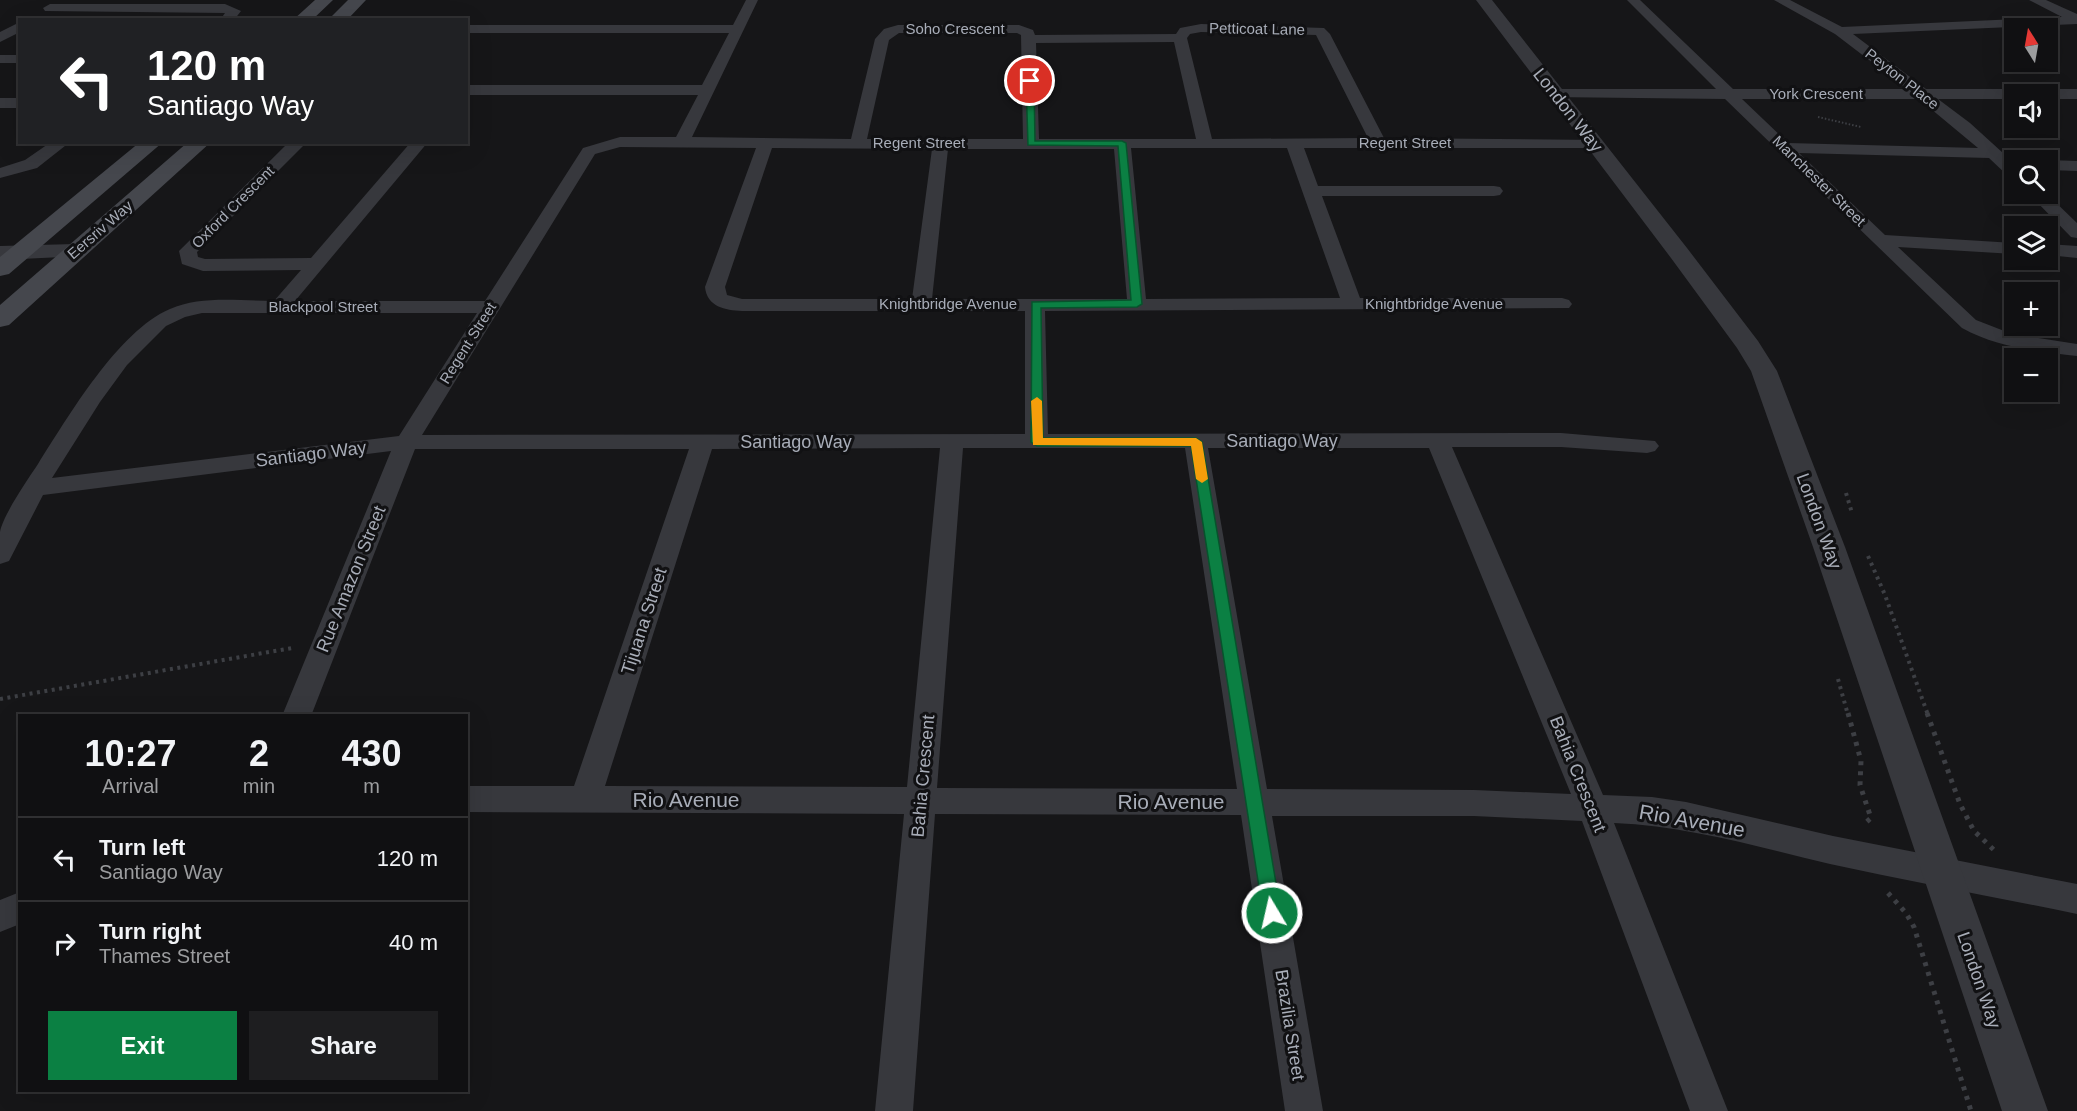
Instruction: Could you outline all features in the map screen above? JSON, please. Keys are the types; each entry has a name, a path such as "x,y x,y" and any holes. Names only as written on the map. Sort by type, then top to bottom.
{"main road":[{"path":"303,18 325,0"},
{"path":"338,18 358,0"},
{"name":"Eersriv Way","path":"0,269 10,253 150,144"},
{"name":"Eersriv Way","path":"0,319 199,144"}],"street":[{"path":"63,0 45,11 225,8 234,11 228,18"},
{"path":"682,141 752,0"},
{"name":"London Way","path":"1484,0 1680,253 1749,346 1764,371 1829,547 2025,1111"},
{"name":"Manchester Street","path":"1633,0 1969,324 1983,332 2019,343 2077,350"},
{"name":"Peyton Place","path":"1780,0 1840,31 1923,94 2004,161"},
{"path":"2035,0 2077,20"},
{"path":"137,18 152,8"},
{"path":"1840,31 2077,20"},
{"path":"0,38 18,27"},
{"name":"Petticoat Lane","path":"1180,38 1185,31 1201,28 1319,31 1323,34 1378,143"},
{"path":"468,29 737,29"},
{"name":"Soho Crescent","path":"858,144 882,39 886,34 898,29 1019,29 1028,33 1031,143"},
{"path":"1029,39 1180,38 1205,143"},
{"path":"0,59 18,59"},
{"path":"468,90 706,90"},
{"name":"York Crescent","path":"1555,94 2077,94"},
{"name":"Regent Street","path":"406,442 590,152 597,147 620,142 682,141 858,144 1593,143"},
{"name":"Knightbridge Avenue","path":"766,143 715,287 715,295 719,300 742,305 1562,304"},
{"path":"921,304 940,143"},
{"path":"1122,143 1137,304"},
{"path":"0,173 31,164 59,144"},
{"name":"Oxford Crescent","path":"297,144 188,251 189,260 203,265 316,264"},
{"path":"279,308 418,144"},
{"path":"1294,144 1352,304"},
{"path":"1785,148 2004,163"},
{"path":"2058,165 2077,166"},
{"path":"1310,190 1494,191"},
{"path":"2048,204 2077,233"},
{"path":"1880,240 2004,247"},
{"path":"10,253 75,251"},
{"path":"2058,251 2077,252"},
{"path":"1035,305 1037,442"},
{"name":"Blackpool Street","path":"34,488 90,399 120,361 159,322 179,312 202,307 491,307"},
{"name":"Bahia Crescent","path":"1437,440 1593,809 1709,1111"},
{"name":"Santiago Way","path":"34,488 406,442 1562,440 1647,446"},
{"name":"Rue Amazon Street","path":"297,714 406,442"},
{"name":"Tijuana Street","path":"585,799 703,442"},
{"name":"Bahia Crescent","path":"894,1111 952,442"},
{"name":"Brazilia Street","path":"1196,442 1304,1111"},
{"path":"0,555 34,488"},
{"name":"Rio Avenue","path":"468,799 1474,803 1652,811 1686,816 1833,850 2077,899"},
{"path":"0,916 18,908"}],"path":[{"path":"1846,493 1855,524"},
{"path":"1867,555 1885,595 1960,804 1974,831 1982,839"},
{"path":"0,699 325,643"},
{"path":"1879,887 1906,913 1914,927 1971,1111"}],"slow traffic":[{"path":"1037,401 1037,442 1196,442 1202,479"}],"route":[{"path":"1030,81 1031,143 1122,143 1137,304 1035,305 1037,442 1196,442 1272,913"}]}
